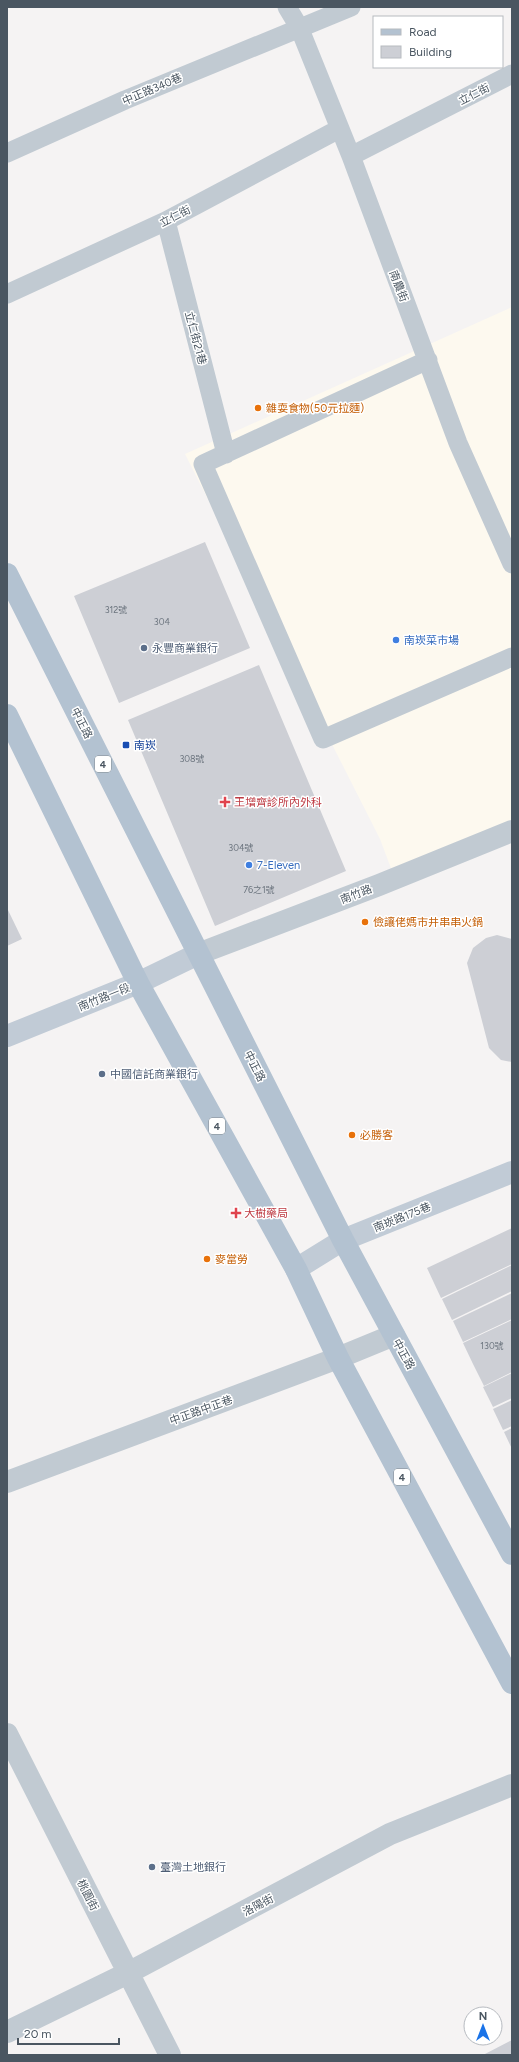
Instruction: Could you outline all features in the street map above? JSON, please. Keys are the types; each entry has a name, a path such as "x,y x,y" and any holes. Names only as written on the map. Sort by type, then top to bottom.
{"main road":[{"name":"中正路","path":"7,574 343,1240 512,1554"},
{"name":"4","path":"7,716 138,983 296,1269 338,1358 512,1683"}],"street":[{"name":"南竹路","path":"198,954 379,885 512,832"},
{"name":"南竹路一段","path":"7,1036 138,983 198,954"},
{"name":"南崁路175巷","path":"296,1269 343,1240 512,1172"},
{"name":"中正路中正巷","path":"7,1482 338,1358 394,1335"},
{"name":"桃園街","path":"7,1734 170,2055"},
{"name":"洛陽街","path":"7,2032 128,1973 390,1834 512,1785"}],"lane":[{"name":"南農街","path":"287,7 299,27 339,130 351,156 458,443 512,564"},
{"name":"中正路340巷","path":"7,153 125,100 299,27 351,7"},
{"name":"立仁街","path":"351,156 512,74"},
{"name":"立仁街","path":"7,294 166,221 339,130"},
{"name":"立仁街21巷","path":"166,221 226,454"},
{"path":"428,360 203,464 323,739 512,657"}],"shaded area":[{"name":"南崁菜市場","path":"512,307 512,827 392,871 380,839 185,454"}],"building":[{"path":"205,542 250,648 119,703 74,596"},
{"path":"259,665 346,871 215,926 128,720"},
{"path":"7,908 22,939 7,946"},
{"path":"497,935 512,939 512,1062 501,1060 489,1048 467,963 473,948 486,938"},
{"path":"512,1228 512,1264 441,1298 427,1268"},
{"path":"512,1265 512,1291 452,1320 442,1299"},
{"path":"512,1293 512,1319 463,1342 453,1321"},
{"path":"512,1320 512,1372 484,1386 463,1343"},
{"path":"512,1373 512,1398 493,1407 483,1387"},
{"path":"512,1400 512,1426 503,1430 493,1409"},
{"path":"512,1428 512,1449 504,1432"},
{"path":"512,2040 512,2055 483,2055 503,2046"}],"place":[{"name":"雜耍食物(50元拉麵)","path":"258,408"},
{"name":"南崁菜市場","path":"396,640"},
{"name":"永豐商業銀行","path":"144,648"},
{"name":"南崁","path":"126,745"},
{"name":"王增齊診所內外科","path":"225,802"},
{"name":"7-Eleven","path":"249,865"},
{"name":"儉讓佬媽市井串串火鍋","path":"365,922"},
{"name":"中國信託商業銀行","path":"102,1074"},
{"name":"必勝客","path":"352,1135"},
{"name":"大樹藥局","path":"236,1213"},
{"name":"麥當勞","path":"207,1259"},
{"name":"臺灣土地銀行","path":"152,1867"}]}
